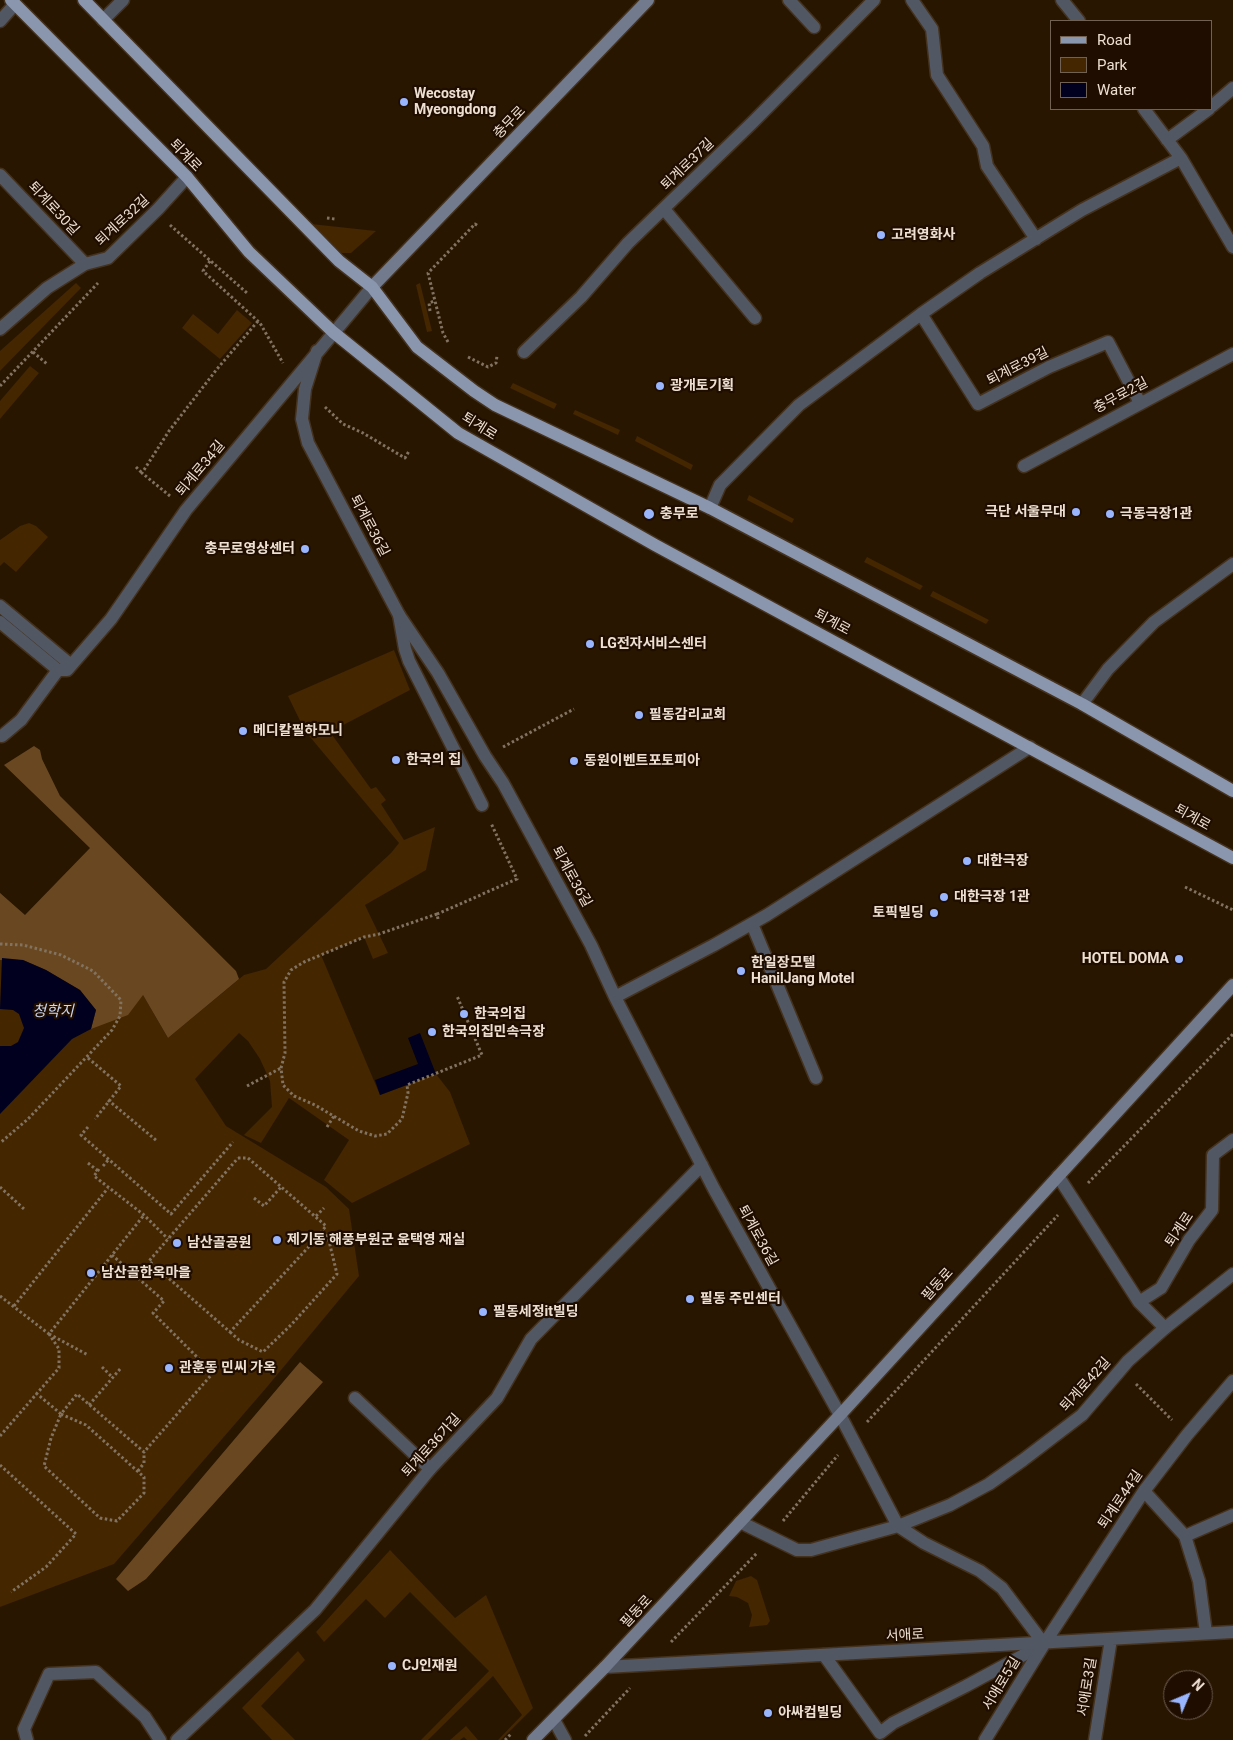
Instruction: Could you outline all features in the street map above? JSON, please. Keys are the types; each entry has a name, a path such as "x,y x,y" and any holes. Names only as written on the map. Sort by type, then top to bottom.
{"main road":[{"name":"퇴계로","path":"84,0 339,261 372,288 417,348 495,405 710,508 1082,704 1233,791"},
{"name":"퇴계로","path":"13,2 187,177 249,252 333,332 430,412 486,449 655,545 1233,858"}],"street":[{"path":"103,20 123,0"},
{"name":"충무로","path":"372,288 648,0"},
{"path":"790,0 814,27"},
{"name":"퇴계로37길","path":"524,352 580,297 628,244 874,0"},
{"path":"912,0 932,29 938,75 983,146 988,166 1036,239"},
{"path":"1062,0 1078,20"},
{"path":"0,21 13,2"},
{"path":"1213,105 1233,88"},
{"path":"1145,110 1181,158 1233,247"},
{"path":"1167,140 1208,110"},
{"path":"710,508 720,485 799,405 921,314 1082,210 1181,158"},
{"name":"퇴계로30길","path":"0,175 85,264"},
{"name":"퇴계로32길","path":"0,329 47,288 85,264 108,258 158,209 187,177"},
{"path":"664,209 755,318"},
{"name":"퇴계로34길","path":"58,670 67,670 111,619 186,510 317,351 372,288"},
{"name":"퇴계로39길","path":"921,314 978,404 1049,367 1108,342 1140,403"},
{"name":"퇴계로36길","path":"317,351 305,389 302,419 308,443 399,615 438,673 485,756 503,783 591,945 615,997 702,1165 840,1415"},
{"name":"충무로2길","path":"1024,466 1233,354"},
{"path":"1082,704 1108,669 1154,622 1233,564"},
{"path":"0,606 71,665"},
{"path":"399,615 409,661 482,804"},
{"path":"0,622 58,670 21,720 2,736"},
{"path":"615,997 752,924 1030,747"},
{"path":"752,924 816,1078"},
{"name":"필동로","path":"533,1740 606,1667 840,1415 1233,985"},
{"name":"퇴계로","path":"1139,1302 1161,1288 1189,1240 1212,1210 1213,1155 1233,1140"},
{"name":"퇴계로36가길","path":"177,1740 315,1610 430,1469 497,1398 531,1339 702,1165"},
{"path":"1058,1176 1139,1302 1165,1328"},
{"name":"퇴계로42길","path":"898,1526 950,1505 989,1484 1082,1415 1122,1368 1165,1328 1233,1274"},
{"name":"퇴계로44길","path":"1044,1644 1144,1490 1187,1435 1233,1382"},
{"path":"355,1398 430,1469"},
{"path":"824,1655 879,1736 892,1723 1044,1644 1002,1588 980,1571 924,1543 898,1526 840,1415"},
{"path":"1144,1490 1185,1536 1199,1581 1206,1633"},
{"path":"1185,1536 1233,1515"},
{"path":"740,1522 797,1550 812,1550 898,1526"},
{"name":"서애로","path":"606,1667 1233,1632"},
{"name":"서애로3길","path":"1095,1740 1110,1639"},
{"name":"서애로5길","path":"985,1740 1044,1644"},
{"path":"27,1740 24,1729 49,1674 96,1672 146,1717 160,1740"},
{"path":"554,1720 565,1740"}],"path":[{"path":"165,223 170,225 247,293"},
{"path":"450,345 444,333 434,301 428,273 475,224 478,226"},
{"path":"455,232 461,238"},
{"path":"210,261 203,271 258,322 284,366 295,378"},
{"path":"0,386 88,293"},
{"path":"430,311 429,303 434,301"},
{"path":"142,473 169,431 217,369 258,322"},
{"path":"33,352 47,364"},
{"path":"463,354 488,367 496,363 497,356"},
{"path":"305,389 343,424 363,433 405,458 409,451"},
{"path":"136,467 186,510"},
{"path":"485,756 574,709"},
{"path":"457,996 482,1055 407,1085 406,1104 402,1119 387,1134 375,1136 359,1131 294,1096 283,1085 281,1068 285,1053 284,982 291,970 304,962 364,937 379,934 436,914 517,879 482,804"},
{"path":"1185,887 1233,910"},
{"path":"436,914 438,919"},
{"path":"0,944 23,945 61,955 93,971 121,1000 120,1016 112,1030 88,1058 28,1119 0,1143"},
{"path":"581,1740 769,1537 852,1438 1073,1199 1233,1034"},
{"path":"88,1058 121,1086 108,1100 95,1119"},
{"path":"247,1086 281,1068"},
{"path":"108,1100 157,1141"},
{"path":"327,1127 334,1116"},
{"path":"88,1127 81,1135 171,1214 233,1142"},
{"path":"230,1332 326,1226 248,1158 238,1158 149,1262 239,1340 263,1352 291,1325 337,1274 328,1237 322,1231"},
{"path":"103,1166 109,1159"},
{"path":"88,1162 99,1170 94,1176 144,1215 168,1239"},
{"path":"254,1198 264,1206 282,1186"},
{"path":"0,1187 24,1209"},
{"path":"14,1306 108,1188"},
{"path":"316,1216 324,1208"},
{"path":"49,1334 144,1215"},
{"path":"112,1255 164,1301 153,1313 212,1373 144,1452 144,1463 138,1471"},
{"path":"1,1298 49,1334 88,1354"},
{"path":"0,1436 59,1368 59,1349 49,1334"},
{"path":"102,1367 112,1377"},
{"path":"89,1405 121,1368"},
{"path":"1122,1368 1187,1435"},
{"path":"36,1393 61,1414 86,1425 144,1477 144,1493 117,1521 100,1518 44,1466 51,1438 61,1414 77,1394 144,1452"},
{"path":"0,1464 76,1534 46,1567 11,1592"}],"green space":[{"path":"311,224 376,231 351,253 342,253 332,250"},
{"path":"76,283 81,288 0,371 0,351"},
{"path":"420,283 432,331 427,332 416,285"},
{"path":"237,310 252,323 220,359 182,328 193,314 218,334"},
{"path":"30,366 39,373 0,419 0,401"},
{"path":"513,383 557,404 554,409 510,388"},
{"path":"575,410 620,430 618,435 573,414"},
{"path":"637,436 693,465 691,470 635,441"},
{"path":"749,495 794,519 792,523 747,500"},
{"path":"29,523 36,526 48,537 16,572 4,562 0,566 0,540 20,526"},
{"path":"867,557 923,586 920,590 864,562"},
{"path":"933,591 989,620 986,624 930,596"},
{"name":"남산골공원","path":"394,650 410,690 330,732 371,789 376,787 386,800 381,804 404,840 435,827 426,870 365,905 388,953 373,959 364,937 321,955 380,1095 436,1074 450,1092 470,1144 352,1203 324,1180 349,1140 289,1098 261,1143 244,1135 272,1107 270,1081 260,1059 248,1041 239,1033 195,1079 226,1126 326,1187 349,1209 359,1276 267,1387 114,1564 0,1607 0,893 25,916 143,995 168,1038 244,975 266,969 391,853 399,843 305,731 288,696"},
{"path":"390,1550 455,1618 486,1595 533,1708 501,1740 498,1740 522,1715 493,1676 428,1740 421,1740 489,1671 410,1592 385,1618 366,1599 324,1642 316,1632"},
{"path":"751,1576 757,1580 770,1621 767,1625 749,1627 752,1615 748,1603 737,1597 729,1596 736,1581"},
{"path":"298,1651 305,1660 261,1706 295,1740 272,1740 242,1708"},
{"path":"466,1726 478,1740 467,1740 464,1737 460,1740 450,1740"}],"shaded area":[{"path":"34,746 40,750 42,759 60,796 236,971 239,979 168,1038 143,995 128,1015 91,1029 96,1010 80,990 46,970 23,960 0,960 0,893 25,915 90,848 4,765"},
{"path":"300,1362 323,1382 146,1579 128,1591 116,1579"}],"water":[{"name":"청학지","path":"2,958 23,960 46,970 80,990 96,1010 91,1029 72,1039 0,1114 0,1046 11,1046 18,1042 24,1028 19,1014 13,1010 0,1009"},
{"path":"420,1033 436,1074 380,1095 375,1080 418,1064 408,1038"}],"place":[{"name":"Wecostay Myeongdong","path":"404,102"},
{"name":"고려영화사","path":"881,235"},
{"name":"광개토기획","path":"660,386"},
{"name":"극단 서울무대","path":"1076,512"},
{"name":"충무로","path":"649,514"},
{"name":"극동극장1관","path":"1110,514"},
{"name":"충무로영상센터","path":"305,549"},
{"name":"LG전자서비스센터","path":"590,644"},
{"name":"필동감리교회","path":"639,715"},
{"name":"메디칼필하모니","path":"243,731"},
{"name":"한국의 집","path":"396,760"},
{"name":"동원이벤트포토피아","path":"574,761"},
{"name":"대한극장","path":"967,861"},
{"name":"대한극장 1관","path":"944,897"},
{"name":"토픽빌딩","path":"934,913"},
{"name":"HOTEL DOMA","path":"1179,959"},
{"name":"한일장모텔 HanilJang Motel","path":"741,971"},
{"name":"한국의집","path":"464,1014"},
{"name":"한국의집민속극장","path":"432,1032"},
{"name":"제기동 해풍부원군 윤택영 재실","path":"277,1240"},
{"name":"남산골공원","path":"177,1243"},
{"name":"남산골한옥마을","path":"91,1273"},
{"name":"필동 주민센터","path":"690,1299"},
{"name":"필동세정it빌딩","path":"483,1312"},
{"name":"관훈동 민씨 가옥","path":"169,1368"},
{"name":"CJ인재원","path":"392,1666"},
{"name":"아싸컴빌딩","path":"768,1713"}]}
